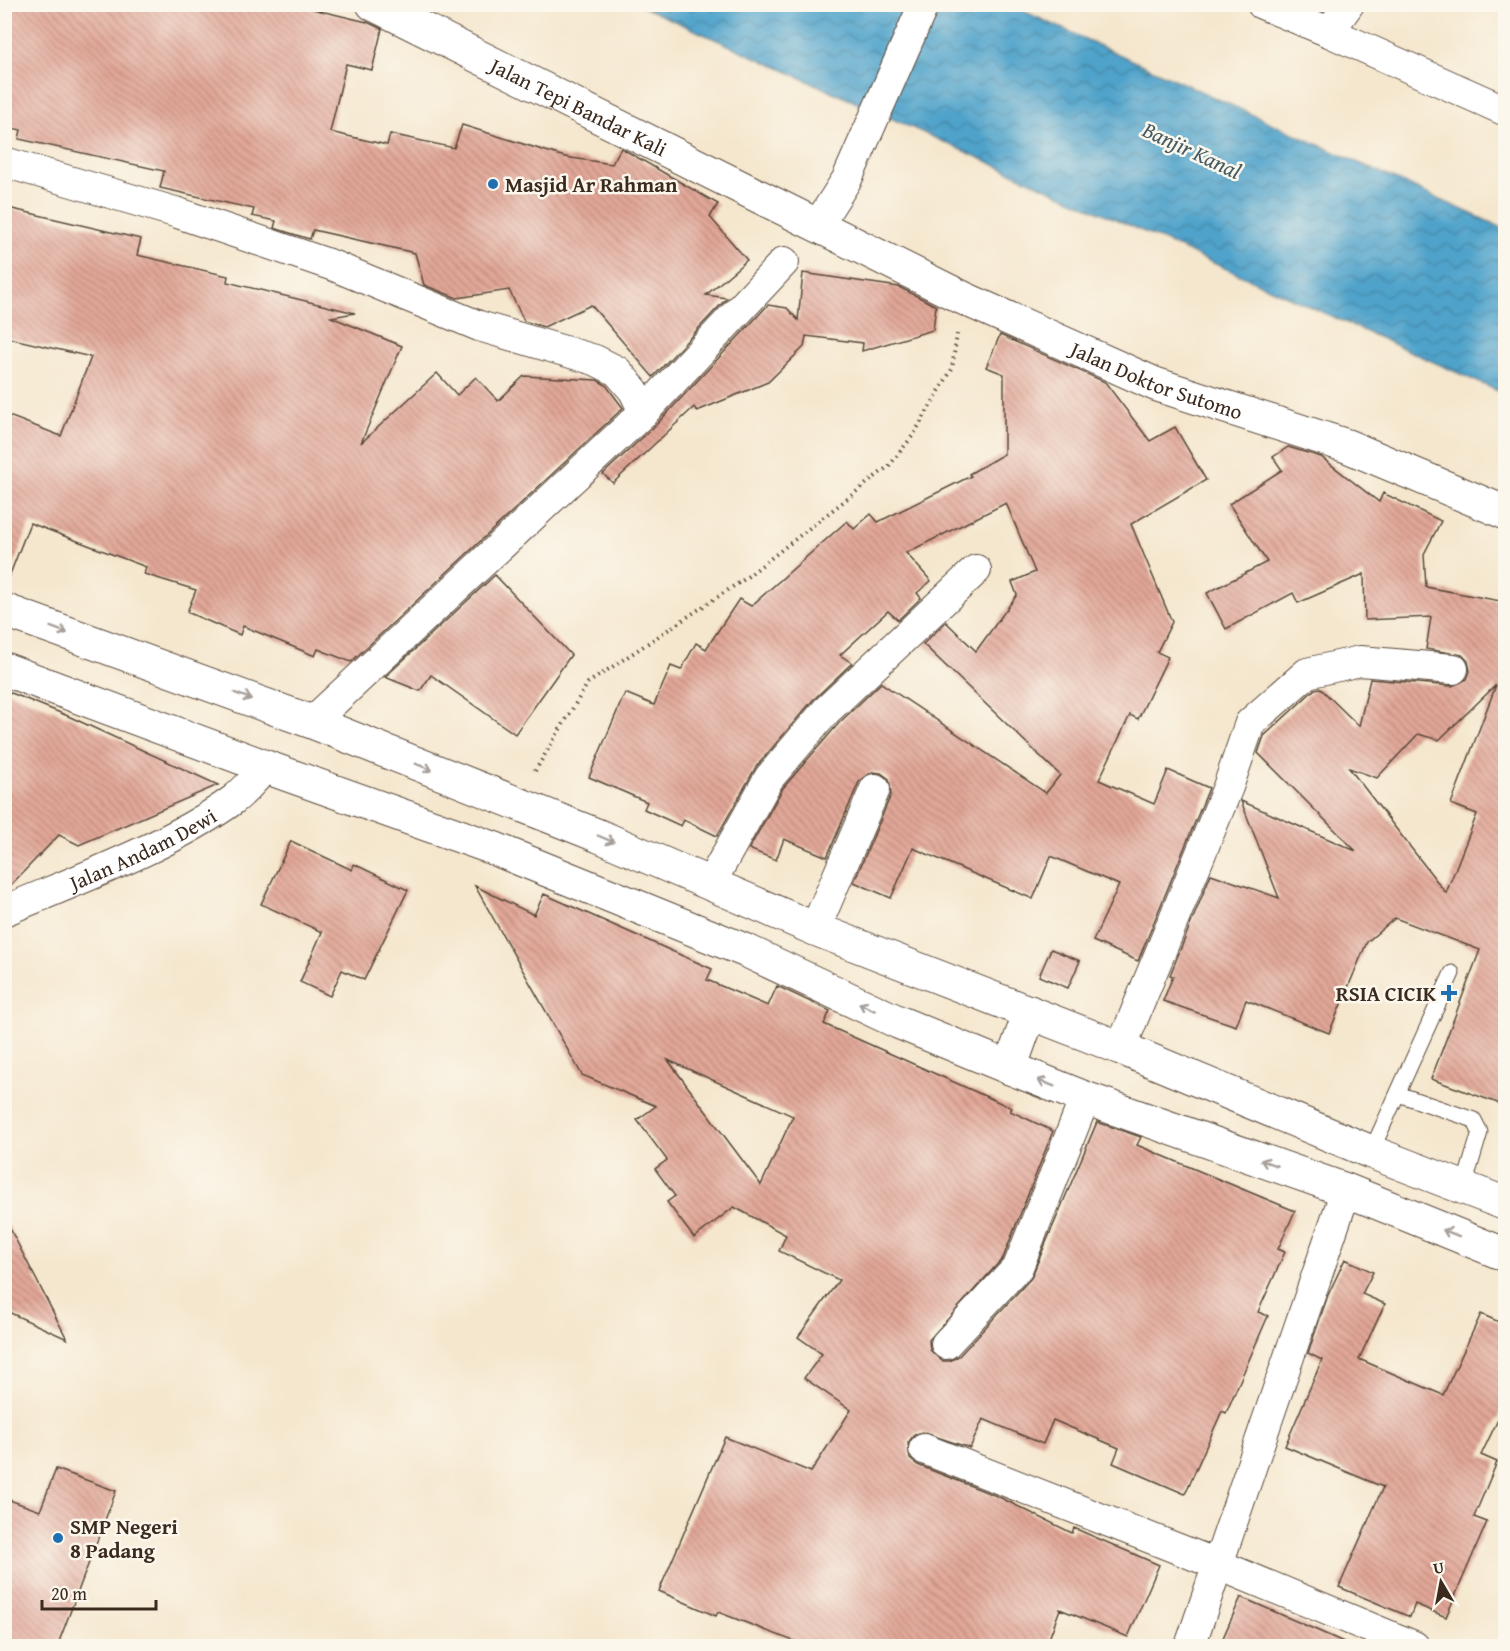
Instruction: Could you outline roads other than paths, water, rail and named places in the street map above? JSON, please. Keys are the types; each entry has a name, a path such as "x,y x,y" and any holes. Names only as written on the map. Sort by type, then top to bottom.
{"main road":[{"name":"Jalan Tepi Bandar Kali","path":"373,4 817,226"},
{"name":"Jalan Doktor Sutomo","path":"817,226 963,298 1155,384 1347,446 1506,513"},
{"path":"4,610 312,722 516,804 815,929 1121,1048 1371,1152 1506,1204"},
{"path":"4,669 514,857 749,952 898,1022 1010,1068 1085,1098 1346,1190 1506,1255"},
{"path":"1010,1068 1030,1012"}],"street":[{"path":"817,226 847,179 924,4"},
{"path":"1262,4 1506,111"},
{"path":"1329,32 1349,4"},
{"path":"4,162 175,212 334,266 479,326 595,360 616,371 634,391 644,412"},
{"path":"312,722 644,412 784,262"},
{"path":"710,884 769,778 826,711 976,570"},
{"path":"1121,1048 1228,787 1250,723 1307,673 1360,662 1453,669"},
{"name":"Jalan Andam Dewi","path":"4,911 93,873 203,820 235,798 266,767"},
{"path":"815,929 875,789"},
{"path":"946,1344 1018,1267 1085,1098"},
{"path":"1190,1647 1220,1565 1346,1190"},
{"path":"924,1449 1220,1565 1414,1647"}],"lane":[{"path":"1371,1152 1452,973"},
{"path":"1398,1094 1474,1120 1480,1132 1464,1186"}],"water":[{"name":"Banjir Kanal","path":"639,5 1010,5 1505,229 1505,394"}],"place":[{"name":"Masjid Ar Rahman","path":"493,184"},
{"name":"RSIA CICIK","path":"1449,993"},
{"name":"SMP Negeri 8 Padang","path":"58,1538"}]}
